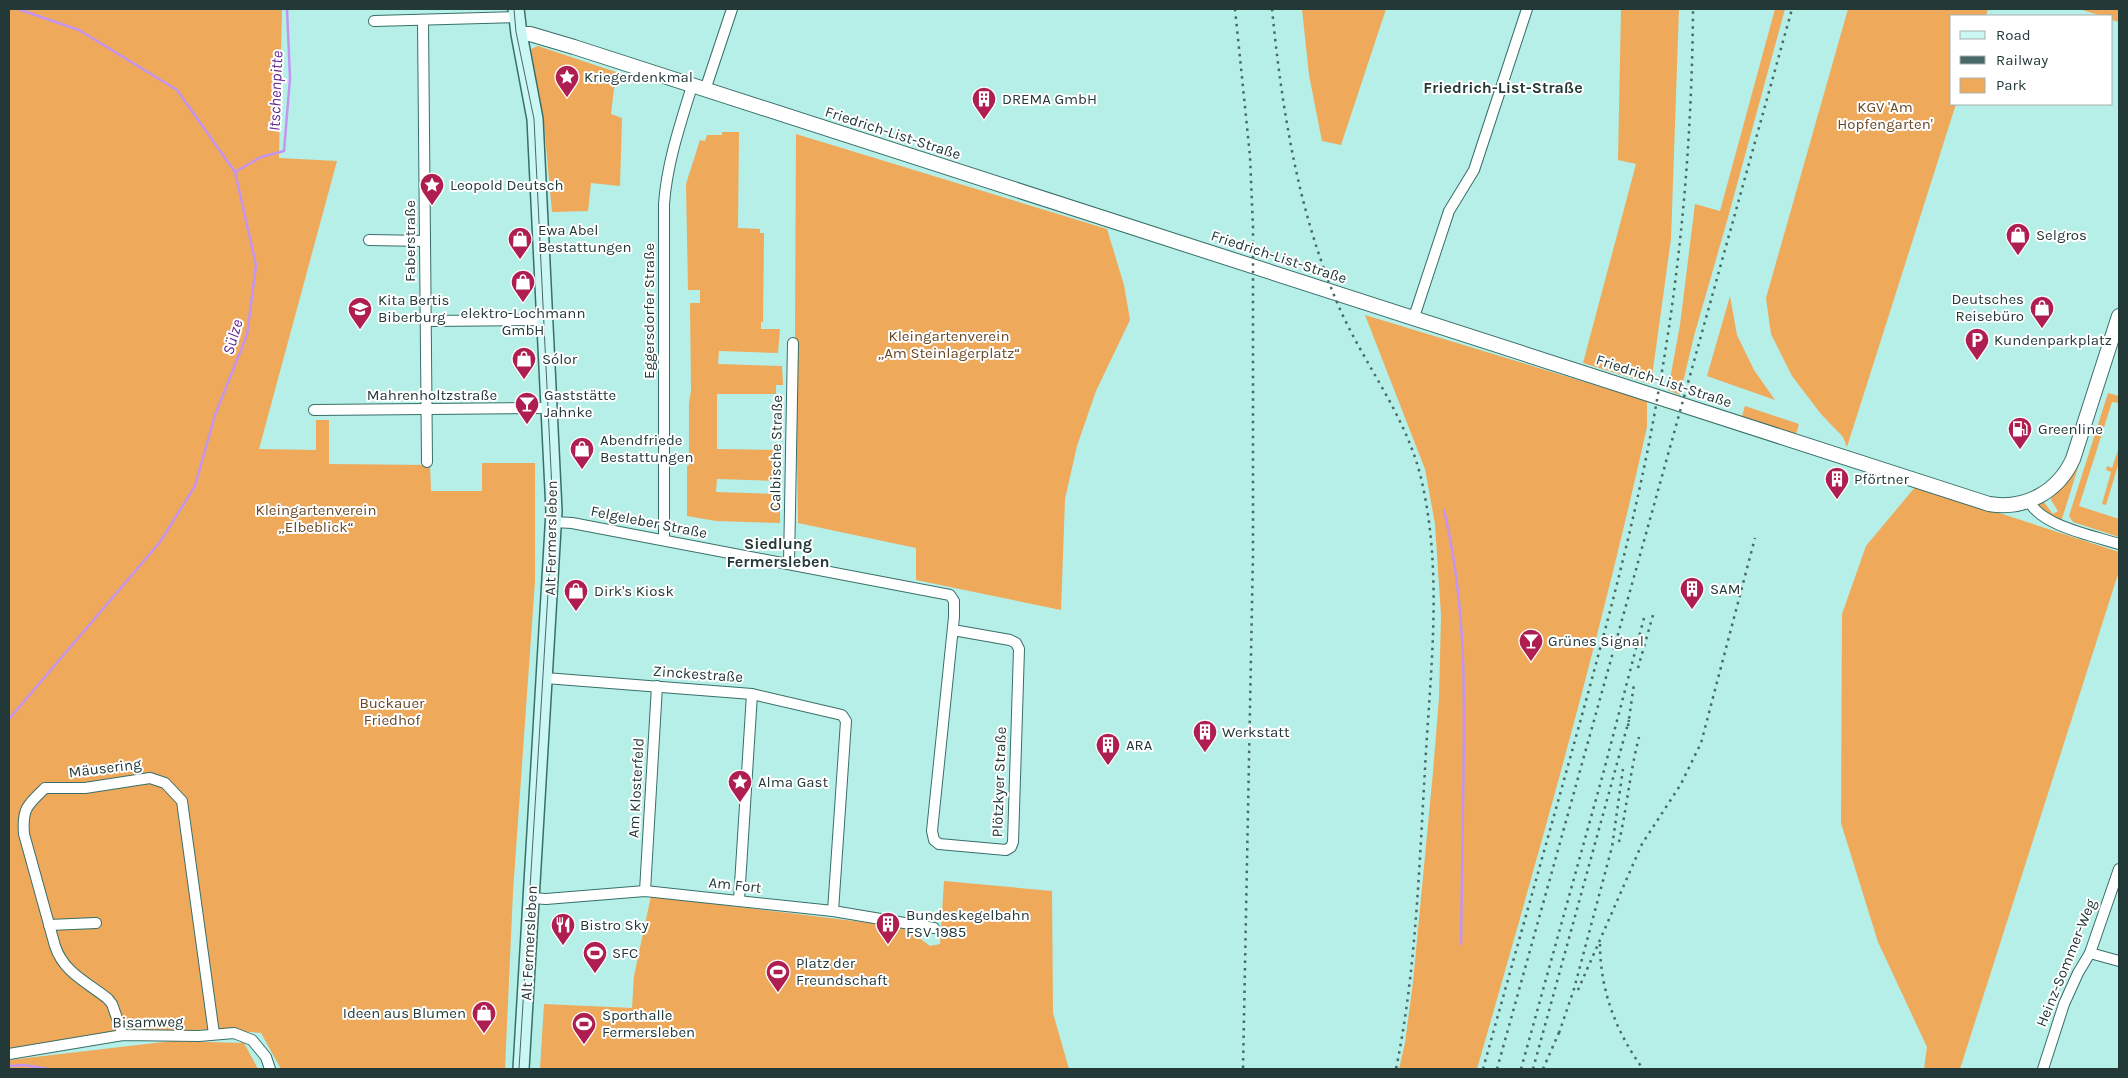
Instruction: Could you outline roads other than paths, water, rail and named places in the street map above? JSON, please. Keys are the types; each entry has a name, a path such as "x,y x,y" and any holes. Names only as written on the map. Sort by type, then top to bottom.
{"main road":[{"name":"Alt Fermersleben","path":"516,13 535,119 546,320 554,522 521,1069"}],"street":[{"name":"Eggersdorfer Straße","path":"664,540 664,204 666,181 672,152 732,9"},
{"path":"1414,317 1449,211 1474,170 1527,9"},
{"path":"374,21 423,20 516,13"},
{"name":"Faberstraße","path":"423,20 427,462"},
{"name":"Friedrich-List-Straße","path":"519,34 542,37 1414,317 1982,502 2008,505 2029,501"},
{"path":"369,240 425,241"},
{"path":"2119,316 2071,464 2054,486 2029,501 2038,513 2051,520 2119,544"},
{"path":"426,320 546,320"},
{"name":"Calbische Straße","path":"789,564 793,343"},
{"name":"Mahrenholtzstraße","path":"314,410 550,408"},
{"name":"Felgeleber Straße","path":"554,522 572,523 950,595 954,600 954,617"},
{"name":"Plötzkyer Straße","path":"953,630 1010,640 1016,643 1019,649 1013,842 1011,847 1006,850 939,844 934,840 932,831 954,617"},
{"name":"Zinckestraße","path":"545,678 752,694 842,715 844,718 833,911"},
{"name":"Am Klosterfeld","path":"646,891 657,686"},
{"path":"739,900 752,694"},
{"name":"Mäusering","path":"123,1035 112,1004 108,999 72,974 61,960 55,946 24,834 23,815 31,800 44,788 85,788 150,778 165,783 182,800 214,1034"},
{"name":"Heinz-Sommer-Weg","path":"2042,1069 2064,1004 2078,973 2090,953 2119,869"},
{"name":"Am Fort","path":"532,898 546,899 646,891 833,911 934,928"},
{"path":"49,925 96,923"},
{"path":"2090,953 2119,961"},
{"name":"Bisamweg","path":"9,1054 123,1035 199,1036 234,1033 252,1040 266,1058 270,1069"}],"waterway":[{"name":"Sülze","path":"9,719 160,542 195,486 215,415 247,335 256,265 235,172 177,90 79,30 18,9"},
{"name":"Itschenpitte","path":"235,172 261,157 284,151 290,78 287,9"},
{"path":"1444,510 1452,546 1457,583 1463,656 1464,730 1461,944"},
{"path":"9,1066 24,1065 49,1069"}],"tram line":[{"path":"514,9 516,32 534,119 553,511 519,1069"}],"railway":[{"path":"1235,9 1250,156 1253,227 1253,553 1243,1069"},
{"path":"1272,9 1287,123 1302,198 1313,235 1339,307 1394,409 1413,452 1420,474 1432,547 1432,658 1418,882 1408,995 1396,1069"},
{"path":"1483,1069 1609,613 1631,526 1650,438 1673,298 1684,202 1688,154 1693,9"},
{"path":"1497,1069 1792,9"},
{"path":"1578,990 1642,844 1681,784 1701,743 1755,538"},
{"path":"1521,1069 1603,774 1645,614"},
{"path":"1638,668 1653,615"},
{"path":"1628,726 1634,684"},
{"path":"1533,1069 1629,720"},
{"path":"1619,842 1639,737"},
{"path":"1559,1033 1574,989 1612,847 1623,769"},
{"path":"1600,944 1603,978 1611,1010 1633,1055 1643,1069"},
{"path":"1543,1069 1561,1028"}],"place":[{"name":"Kriegerdenkmal","path":"567,98"},
{"name":"DREMA GmbH","path":"984,120"},
{"name":"Leopold Deutsch","path":"432,206"},
{"name":"Selgros","path":"2018,256"},
{"name":"Ewa Abel Bestattungen","path":"520,260"},
{"name":"elektro-Lochmann GmbH","path":"523,303"},
{"name":"Deutsches Reisebüro","path":"2042,329"},
{"name":"Kita Bertis Biberburg","path":"360,330"},
{"name":"Kundenparkplatz","path":"1977,361"},
{"name":"Sólor","path":"524,380"},
{"name":"Gaststätte Jahnke","path":"527,425"},
{"name":"Greenline","path":"2020,450"},
{"name":"Abendfriede Bestattungen","path":"582,470"},
{"name":"Pförtner","path":"1837,500"},
{"name":"SAM","path":"1692,610"},
{"name":"Dirk's Kiosk","path":"576,612"},
{"name":"Grünes Signal","path":"1531,662"},
{"name":"Werkstatt","path":"1205,753"},
{"name":"ARA","path":"1108,766"},
{"name":"Alma Gast","path":"740,803"},
{"name":"Bundeskegelbahn FSV 1985","path":"888,945"},
{"name":"Bistro Sky","path":"563,946"},
{"name":"SFC","path":"595,974"},
{"name":"Platz der Freundschaft","path":"778,993"},
{"name":"Ideen aus Blumen","path":"484,1034"},
{"name":"Sporthalle Fermersleben","path":"584,1045"}],"district":[{"name":"Friedrich-List-Straße","path":"1503,87"},
{"name":"Siedlung Fermersleben","path":"778,552"}],"park label":[{"name":"KGV 'Am Hopfengarten'","path":"1885,116"},
{"name":"Kleingartenverein „Am Steinlagerplatz“","path":"949,344"},
{"name":"Kleingartenverein „Elbeblick“","path":"316,518"},
{"name":"Buckauer Friedhof","path":"392,712"}]}
